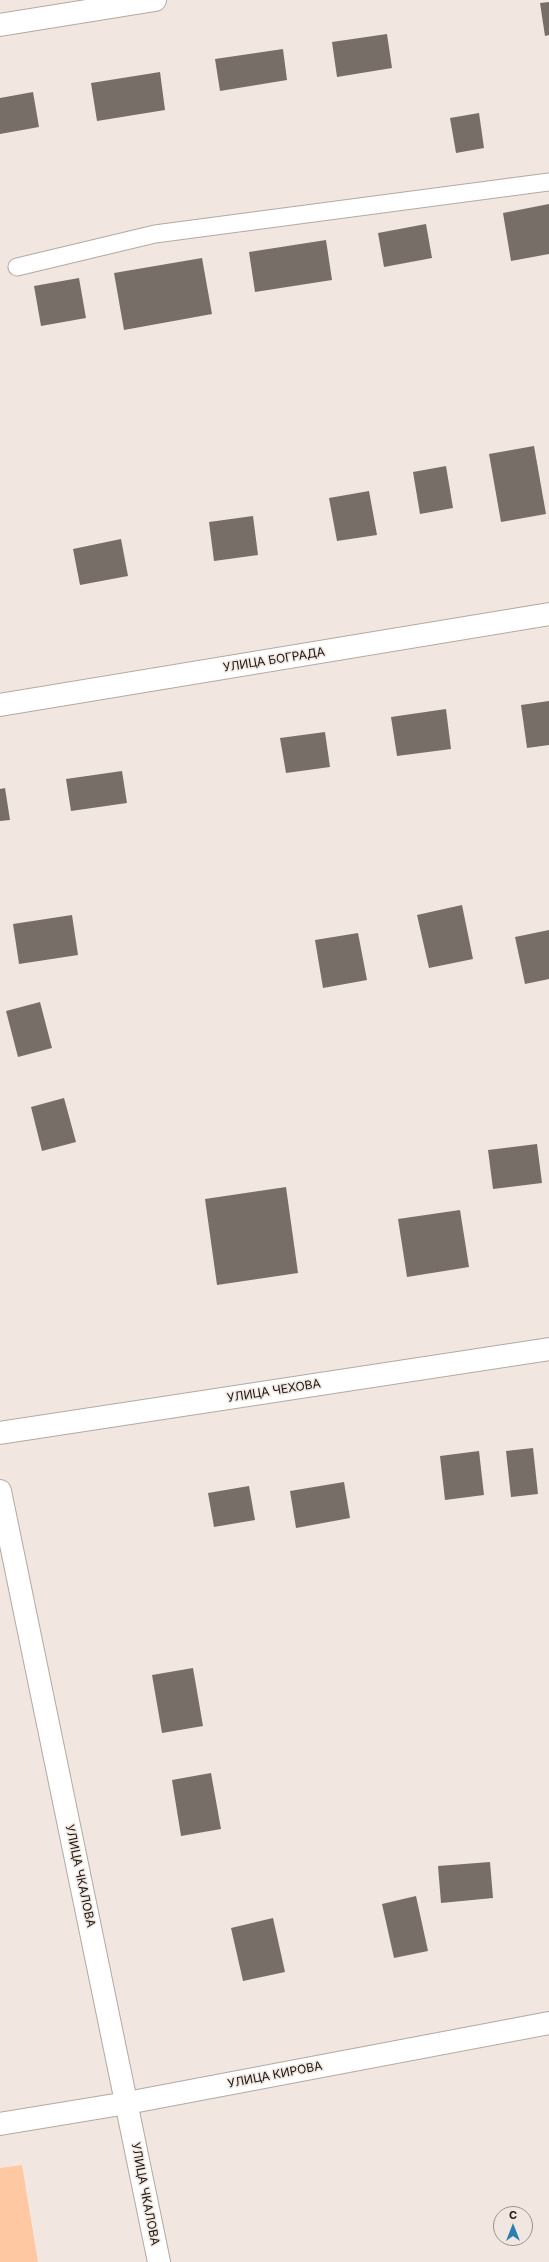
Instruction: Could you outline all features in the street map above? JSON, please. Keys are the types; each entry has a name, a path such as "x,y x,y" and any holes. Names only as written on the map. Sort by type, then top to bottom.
{"street":[{"path":"0,25 156,0"},
{"name":"УЛИЦА БОГРАДА","path":"0,705 549,614"},
{"name":"УЛИЦА ЧЕХОВА","path":"0,1433 549,1349"},
{"name":"УЛИЦА ЧКАЛОВА","path":"0,1491 159,2262"},
{"name":"УЛИЦА КИРОВА","path":"0,2124 127,2103 549,2023"}],"lane":[{"path":"17,267 155,234 549,182"}],"shaded area":[{"path":"22,2165 38,2262 0,2262 0,2168"}],"building":[{"path":"549,2 549,35 545,36 540,3"},
{"path":"387,34 392,68 337,77 332,42"},
{"path":"283,49 287,80 220,91 215,59"},
{"path":"160,72 165,110 97,121 91,83"},
{"path":"33,92 39,127 0,134 0,98"},
{"path":"479,113 484,148 456,153 450,118"},
{"path":"549,204 549,254 511,261 503,213"},
{"path":"426,224 432,258 384,267 378,233"},
{"path":"326,240 332,280 255,292 249,252"},
{"path":"202,258 212,314 124,330 114,273"},
{"path":"79,278 86,318 41,326 34,286"},
{"path":"534,446 546,514 501,522 489,454"},
{"path":"446,466 453,508 420,514 413,472"},
{"path":"369,491 377,535 337,541 329,498"},
{"path":"253,516 258,555 214,561 209,522"},
{"path":"121,539 128,576 80,585 73,549"},
{"path":"549,701 549,745 527,748 521,705"},
{"path":"446,709 451,749 397,756 391,717"},
{"path":"325,732 330,767 286,773 280,738"},
{"path":"122,771 127,803 71,811 66,779"},
{"path":"5,788 10,820 0,821 0,789"},
{"path":"462,905 473,959 429,968 417,915"},
{"path":"72,915 78,955 19,964 13,924"},
{"path":"549,930 549,979 525,984 515,937"},
{"path":"358,933 367,980 323,988 315,940"},
{"path":"40,1002 52,1048 18,1057 6,1011"},
{"path":"64,1098 76,1142 42,1151 31,1107"},
{"path":"537,1144 542,1183 493,1189 488,1150"},
{"path":"286,1187 298,1273 217,1285 205,1199"},
{"path":"460,1210 469,1267 407,1277 398,1219"},
{"path":"533,1448 538,1494 511,1497 506,1451"},
{"path":"479,1451 484,1495 445,1500 440,1456"},
{"path":"344,1482 350,1518 296,1528 290,1491"},
{"path":"249,1486 255,1520 214,1527 208,1493"},
{"path":"193,1668 203,1726 162,1733 152,1675"},
{"path":"211,1773 221,1829 181,1836 172,1780"},
{"path":"490,1862 493,1898 441,1903 438,1866"},
{"path":"416,1896 428,1951 394,1958 382,1904"},
{"path":"273,1918 285,1972 243,1981 231,1928"}]}
